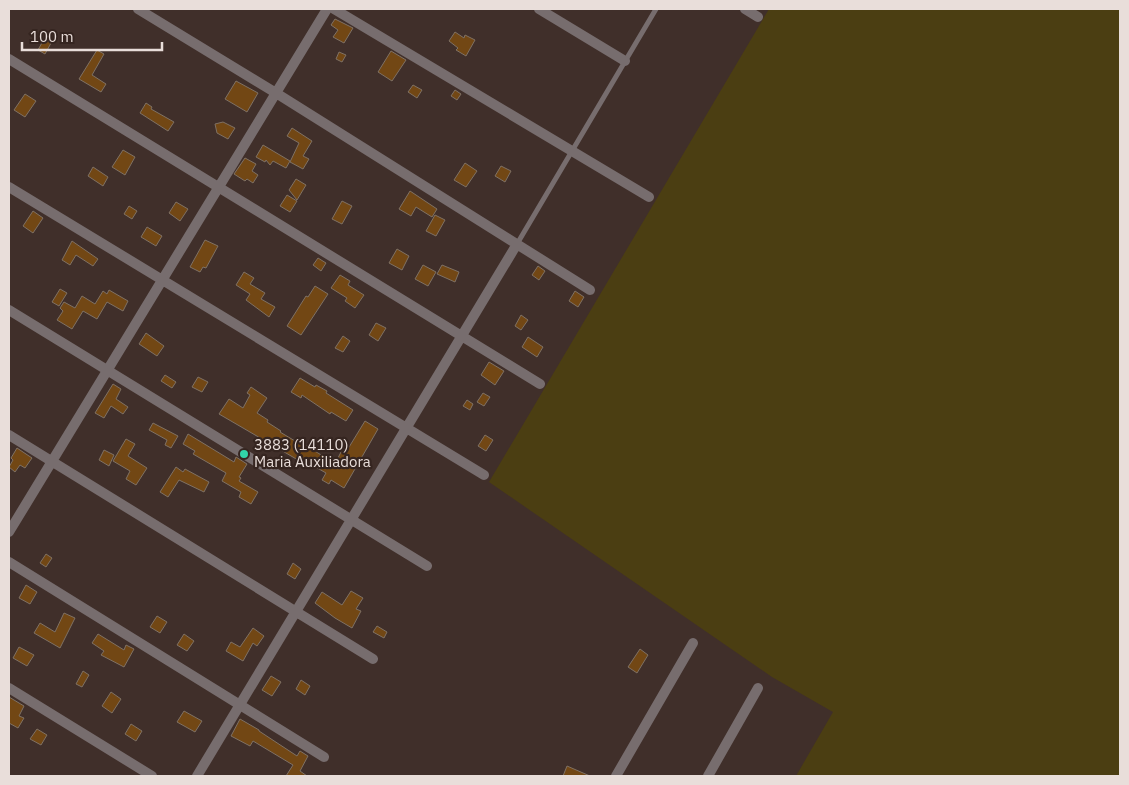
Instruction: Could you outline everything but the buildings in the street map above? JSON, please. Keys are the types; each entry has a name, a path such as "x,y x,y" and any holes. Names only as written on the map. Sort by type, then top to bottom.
{"street":[{"path":"138,9 276,93 590,290"},
{"path":"9,532 327,9"},
{"path":"334,9 649,197"},
{"path":"539,9 625,61"},
{"path":"745,9 758,17"},
{"path":"9,59 540,384"},
{"path":"9,187 484,475"},
{"path":"197,776 517,244"},
{"path":"9,310 427,566"},
{"path":"9,435 373,659"},
{"path":"9,562 324,757"},
{"path":"616,776 693,643"},
{"path":"9,688 152,776"},
{"path":"708,776 758,688"}],"lane":[{"path":"517,244 656,9"}],"shaded area":[{"path":"769,9 1120,9 1120,776 796,776 833,712 772,677 489,482"}],"place":[{"name":"3883 (14110) Maria Auxiliadora","path":"244,454"}]}
